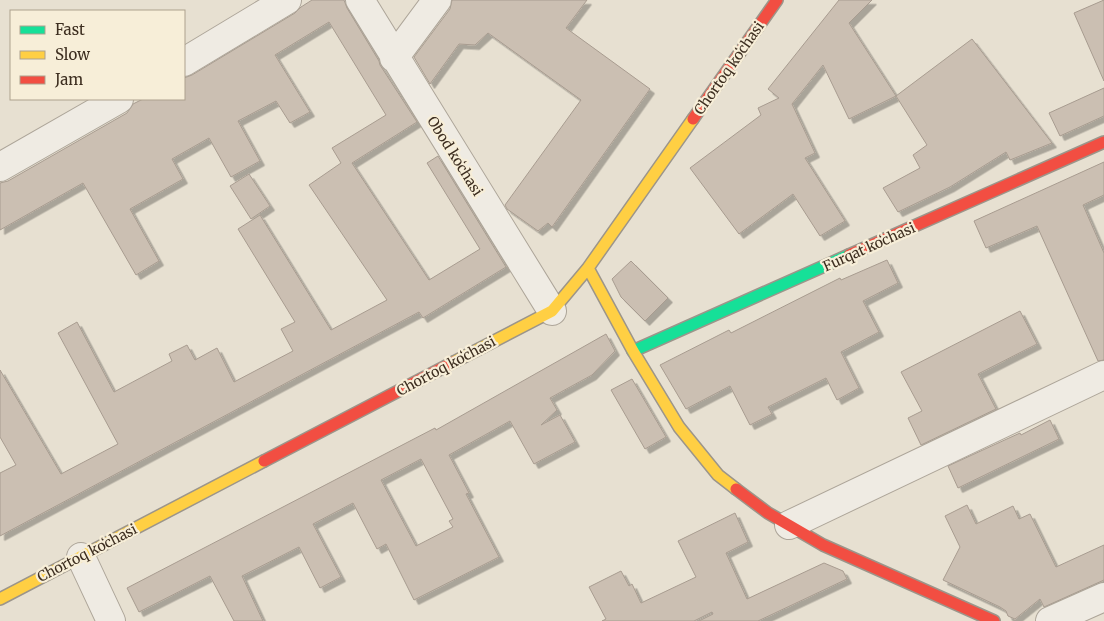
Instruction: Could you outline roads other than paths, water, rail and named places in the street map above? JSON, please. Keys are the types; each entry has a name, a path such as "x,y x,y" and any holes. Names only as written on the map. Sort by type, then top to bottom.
{"street":[{"path":"185,61 286,0"},
{"name":"Obod koʻchasi","path":"360,0 394,58 552,311"},
{"path":"394,58 437,0"},
{"name":"Chortoq koʻchasi","path":"0,599 552,311 588,268 777,0"},
{"path":"0,167 118,100"},
{"name":"Furqat koʻchasi","path":"634,351 1104,142"},
{"path":"588,268 679,427 718,475 768,513 823,545 994,621"},
{"path":"789,525 1104,375"},
{"path":"81,557 111,621"},
{"path":"1050,621 1104,598"}]}
